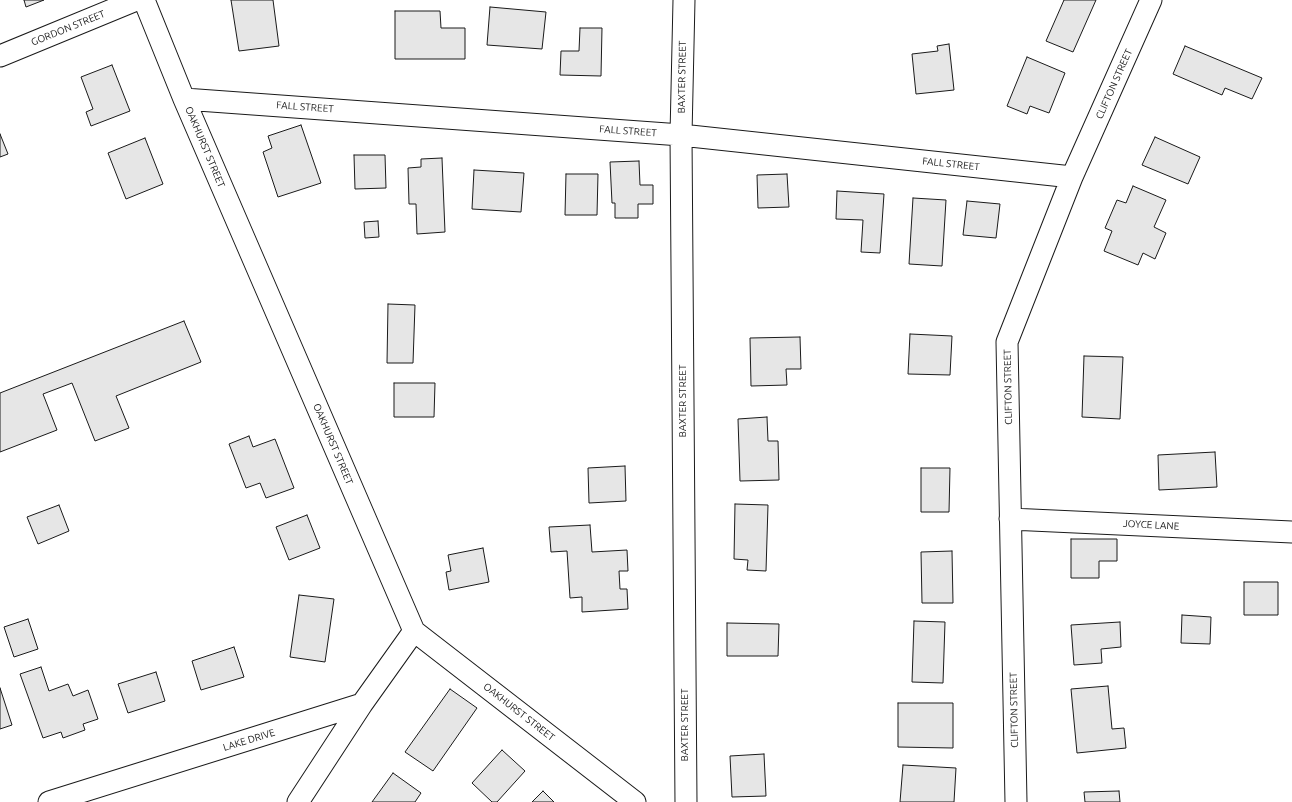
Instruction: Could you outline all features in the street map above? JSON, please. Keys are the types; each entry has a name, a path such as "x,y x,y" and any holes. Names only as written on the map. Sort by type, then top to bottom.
{"street":[{"name":"GORDON STREET","path":"0,56 136,0"},
{"name":"OAKHURST STREET","path":"144,0 184,99 414,631 635,802"},
{"name":"BAXTER STREET","path":"684,0 681,135 686,802"},
{"name":"CLIFTON STREET","path":"1016,802 1008,342 1072,177 1151,0"},
{"name":"FALL STREET","path":"184,99 681,135 1072,177"},
{"name":"JOYCE LANE","path":"1010,519 1292,532"},
{"path":"298,802 362,704 414,631"},
{"name":"LAKE DRIVE","path":"49,802 362,704"}],"building":[{"path":"24,0 44,0 26,7"},
{"path":"231,0 273,0 279,46 239,51"},
{"path":"1064,0 1096,0 1073,52 1046,41"},
{"path":"490,7 546,12 542,49 487,45"},
{"path":"395,11 440,11 441,28 465,28 465,59 395,59"},
{"path":"580,28 602,28 601,76 560,75 561,51 579,51"},
{"path":"949,44 954,90 916,94 912,54 938,51 937,46"},
{"path":"1185,46 1262,78 1252,99 1225,88 1222,95 1173,74"},
{"path":"1027,57 1065,73 1049,113 1030,106 1027,114 1007,106"},
{"path":"112,65 130,111 91,126 86,112 93,109 81,77"},
{"path":"301,125 321,183 278,197 263,152 272,148 268,136"},
{"path":"0,134 8,154 0,157"},
{"path":"1155,137 1200,157 1188,184 1142,165"},
{"path":"145,138 163,184 126,199 108,153"},
{"path":"354,155 385,155 386,188 355,189"},
{"path":"442,158 445,232 417,234 416,204 409,204 408,168 421,167 421,159"},
{"path":"639,161 640,185 653,185 653,204 638,204 638,218 615,218 615,203 612,203 610,162"},
{"path":"474,170 524,173 521,212 472,209"},
{"path":"566,174 598,174 597,215 565,215"},
{"path":"787,174 789,207 758,208 757,175"},
{"path":"1133,186 1166,200 1154,227 1166,233 1155,259 1143,253 1138,265 1104,251 1112,231 1105,228 1117,200 1126,203"},
{"path":"837,191 884,194 880,253 861,252 863,220 836,219"},
{"path":"913,198 946,200 942,266 909,264"},
{"path":"967,201 1000,204 996,238 963,235"},
{"path":"378,221 379,237 365,238 364,222"},
{"path":"388,304 415,305 413,363 387,363"},
{"path":"184,321 201,362 116,396 129,428 95,441 72,383 43,394 57,430 0,452 0,393"},
{"path":"910,334 952,336 950,375 908,374"},
{"path":"800,337 801,369 786,369 787,385 751,386 750,338"},
{"path":"1084,356 1123,357 1120,419 1082,417"},
{"path":"394,383 435,383 434,417 394,417"},
{"path":"767,417 768,441 778,441 779,480 740,481 738,419"},
{"path":"249,436 253,447 275,439 294,488 266,498 260,483 246,488 229,444"},
{"path":"1215,452 1217,487 1159,490 1158,455"},
{"path":"625,466 626,501 589,503 588,468"},
{"path":"921,468 950,468 949,512 921,512"},
{"path":"735,504 768,505 766,571 747,570 748,560 734,559"},
{"path":"59,505 69,531 38,544 27,517"},
{"path":"307,515 320,548 289,560 276,527"},
{"path":"590,525 592,552 627,550 628,571 619,571 620,589 627,589 628,609 582,612 582,597 570,598 567,551 551,552 549,527"},
{"path":"1071,539 1117,539 1117,561 1099,561 1099,578 1071,578"},
{"path":"483,548 489,582 449,590 446,572 451,571 448,555"},
{"path":"952,551 953,603 922,603 921,552"},
{"path":"1244,582 1278,582 1278,615 1244,615"},
{"path":"299,595 334,599 325,662 290,657"},
{"path":"1182,615 1211,617 1210,644 1181,643"},
{"path":"28,619 38,649 14,657 4,627"},
{"path":"914,621 945,622 943,683 912,682"},
{"path":"1120,622 1121,647 1101,649 1102,663 1074,665 1071,625"},
{"path":"727,623 779,624 778,656 727,656"},
{"path":"234,647 244,677 201,690 192,661"},
{"path":"41,667 49,691 68,684 73,696 88,690 98,719 83,724 85,730 63,738 61,732 43,738 20,674"},
{"path":"156,672 165,701 128,713 118,684"},
{"path":"1108,686 1112,729 1124,728 1126,748 1077,753 1071,689"},
{"path":"0,688 12,725 0,729"},
{"path":"450,689 477,708 433,771 405,752"},
{"path":"898,703 953,703 953,748 898,747"},
{"path":"502,750 525,771 497,802 492,802 472,783"},
{"path":"764,754 766,796 732,797 730,756"},
{"path":"903,765 956,768 954,802 900,802"},
{"path":"393,773 421,793 415,802 372,802"},
{"path":"543,791 554,802 532,802"},
{"path":"1119,791 1120,802 1085,802 1084,792"}]}
